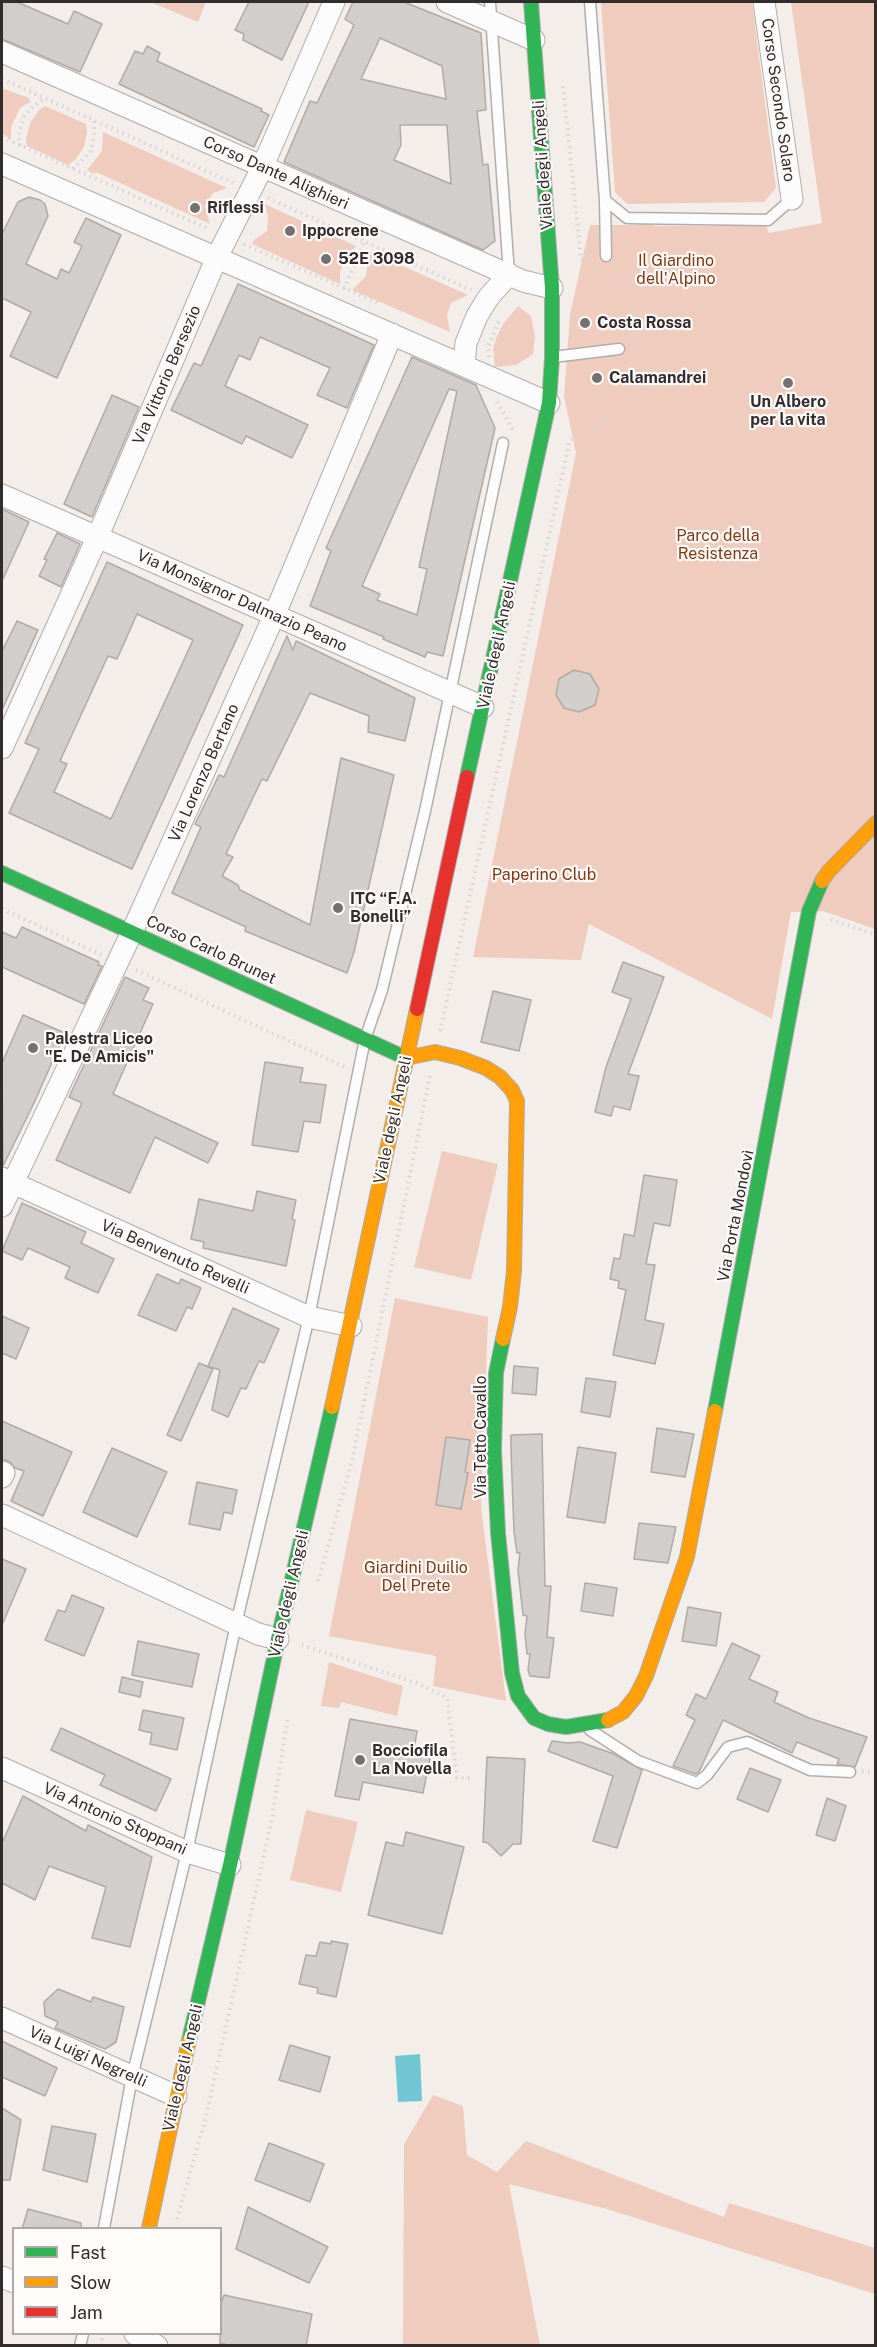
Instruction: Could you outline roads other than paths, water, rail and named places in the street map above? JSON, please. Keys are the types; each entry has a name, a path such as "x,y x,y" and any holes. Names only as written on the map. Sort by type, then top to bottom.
{"street":[{"name":"Via Vittorio Bersezio","path":"2,748 97,537 217,257 262,168 334,2"},
{"path":"447,2 491,11 534,40"},
{"name":"Viale degli Angeli","path":"149,2227 176,2096 230,1865 278,1639 351,1326 406,1058 549,403 552,288 531,2"},
{"name":"Corso Secondo Solaro","path":"765,2 792,199"},
{"name":"Corso Dante Alighieri","path":"2,52 523,281 552,288"},
{"path":"2,164 549,403"},
{"path":"464,365 466,343 477,316 488,298 509,274"},
{"name":"Via Lorenzo Bertano","path":"2,1206 6,1181 132,932 274,616 392,334"},
{"name":"Via Monsignor Dalmazio Peano","path":"2,495 483,707"},
{"name":"Via Porta Mondovì","path":"661,1635 687,1557 699,1502 809,911 818,887 828,872 876,823"},
{"name":"Corso Carlo Brunet","path":"2,873 406,1058"},
{"name":"Via Tetto Cavallo","path":"406,1058 435,1052 486,1068 500,1077 512,1090 517,1101 514,1271 510,1307 496,1373 494,1450 506,1629 518,1696 534,1718 548,1724 567,1727 605,1722 623,1712 636,1696 661,1635"},
{"name":"Via Benvenuto Revelli","path":"6,1181 309,1317 351,1326"},
{"path":"2,1472 4,1473 2,1477"},
{"path":"2,1515 258,1634 278,1639"},
{"name":"Via Antonio Stoppani","path":"2,1768 187,1852 230,1865"},
{"name":"Via Luigi Negrelli","path":"2,2018 176,2096"},
{"path":"137,2335 157,2346"}],"lane":[{"path":"590,2 605,200 606,256"},
{"path":"491,11 509,274"},
{"path":"605,200 627,218 768,220 792,199"},
{"path":"552,357 619,349"},
{"path":"104,2227 132,2077 187,1852 236,1624 309,1317 365,1039 382,990 425,811 503,443"},
{"path":"584,1726 638,1761 697,1784 728,1747 747,1742 810,1770 850,1772"}],"water":[{"path":"420,2054 422,2101 398,2102 395,2056"}],"place":[{"name":"Riflessi","path":"195,208"},
{"name":"Ippocrene","path":"290,231"},
{"name":"52E 3098","path":"326,259"},
{"name":"Costa Rossa","path":"585,323"},
{"name":"Calamandrei","path":"597,378"},
{"name":"Un Albero per la vita","path":"788,383"},
{"name":"ITC “F.A. Bonelli”","path":"338,908"},
{"name":"Palestra Liceo \"E. De Amicis\"","path":"33,1048"},
{"name":"Bocciofila La Novella","path":"360,1760"}],"park label":[{"name":"Il Giardino dell'Alpino","path":"676,270"},
{"name":"Parco della Resistenza","path":"718,545"},
{"name":"Paperino Club","path":"544,875"},
{"name":"Giardini Duilio Del Prete","path":"416,1577"}]}
